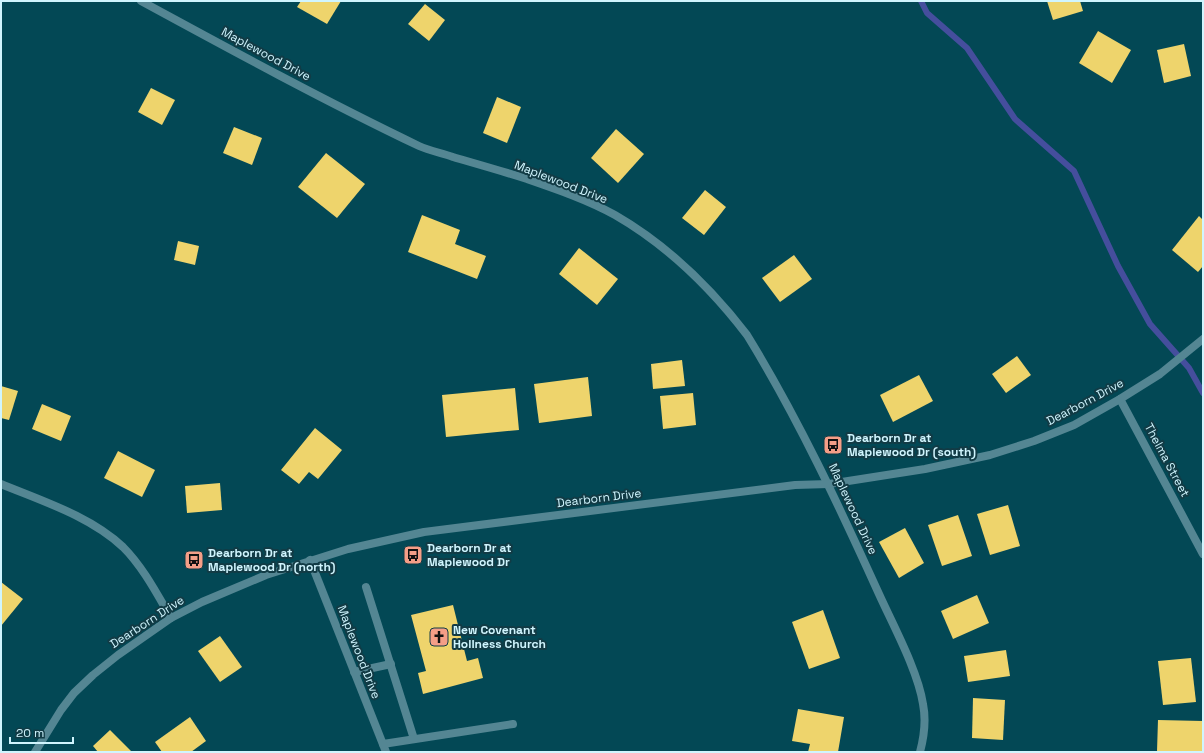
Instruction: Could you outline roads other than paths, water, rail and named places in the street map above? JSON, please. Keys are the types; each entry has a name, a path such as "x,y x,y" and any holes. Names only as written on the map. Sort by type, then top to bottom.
{"street":[{"name":"Maplewood Drive","path":"141,1 280,76 421,147 528,180 566,194 613,215 631,226 677,260 701,282 730,314 758,353 829,484 901,642 919,687 924,704 920,752"},
{"name":"Dearborn Drive","path":"35,752 61,710 88,679 118,655 172,618 202,602 244,584 310,560 348,549 424,532 795,485 829,484 925,469 990,455 1034,442 1074,425 1160,374 1203,339"},
{"name":"Thelma Street","path":"1120,399 1203,554"},
{"path":"1,484 74,516 103,532 123,548 149,580 172,618"},
{"name":"Maplewood Drive","path":"310,560 386,752"},
{"path":"366,587 414,739"},
{"path":"354,672 391,664"},
{"path":"383,744 513,724"}],"waterway":[{"path":"921,1 927,13 967,48 1015,119 1074,171 1118,266 1150,324 1189,368 1203,393"}],"place":[{"name":"Dearborn Dr at Maplewood Dr (south)","path":"833,445"},
{"name":"Dearborn Dr at Maplewood Dr","path":"413,555"},
{"name":"Dearborn Dr at Maplewood Dr (north)","path":"194,560"},
{"name":"New Covenant Holiness Church","path":"439,637"}]}
